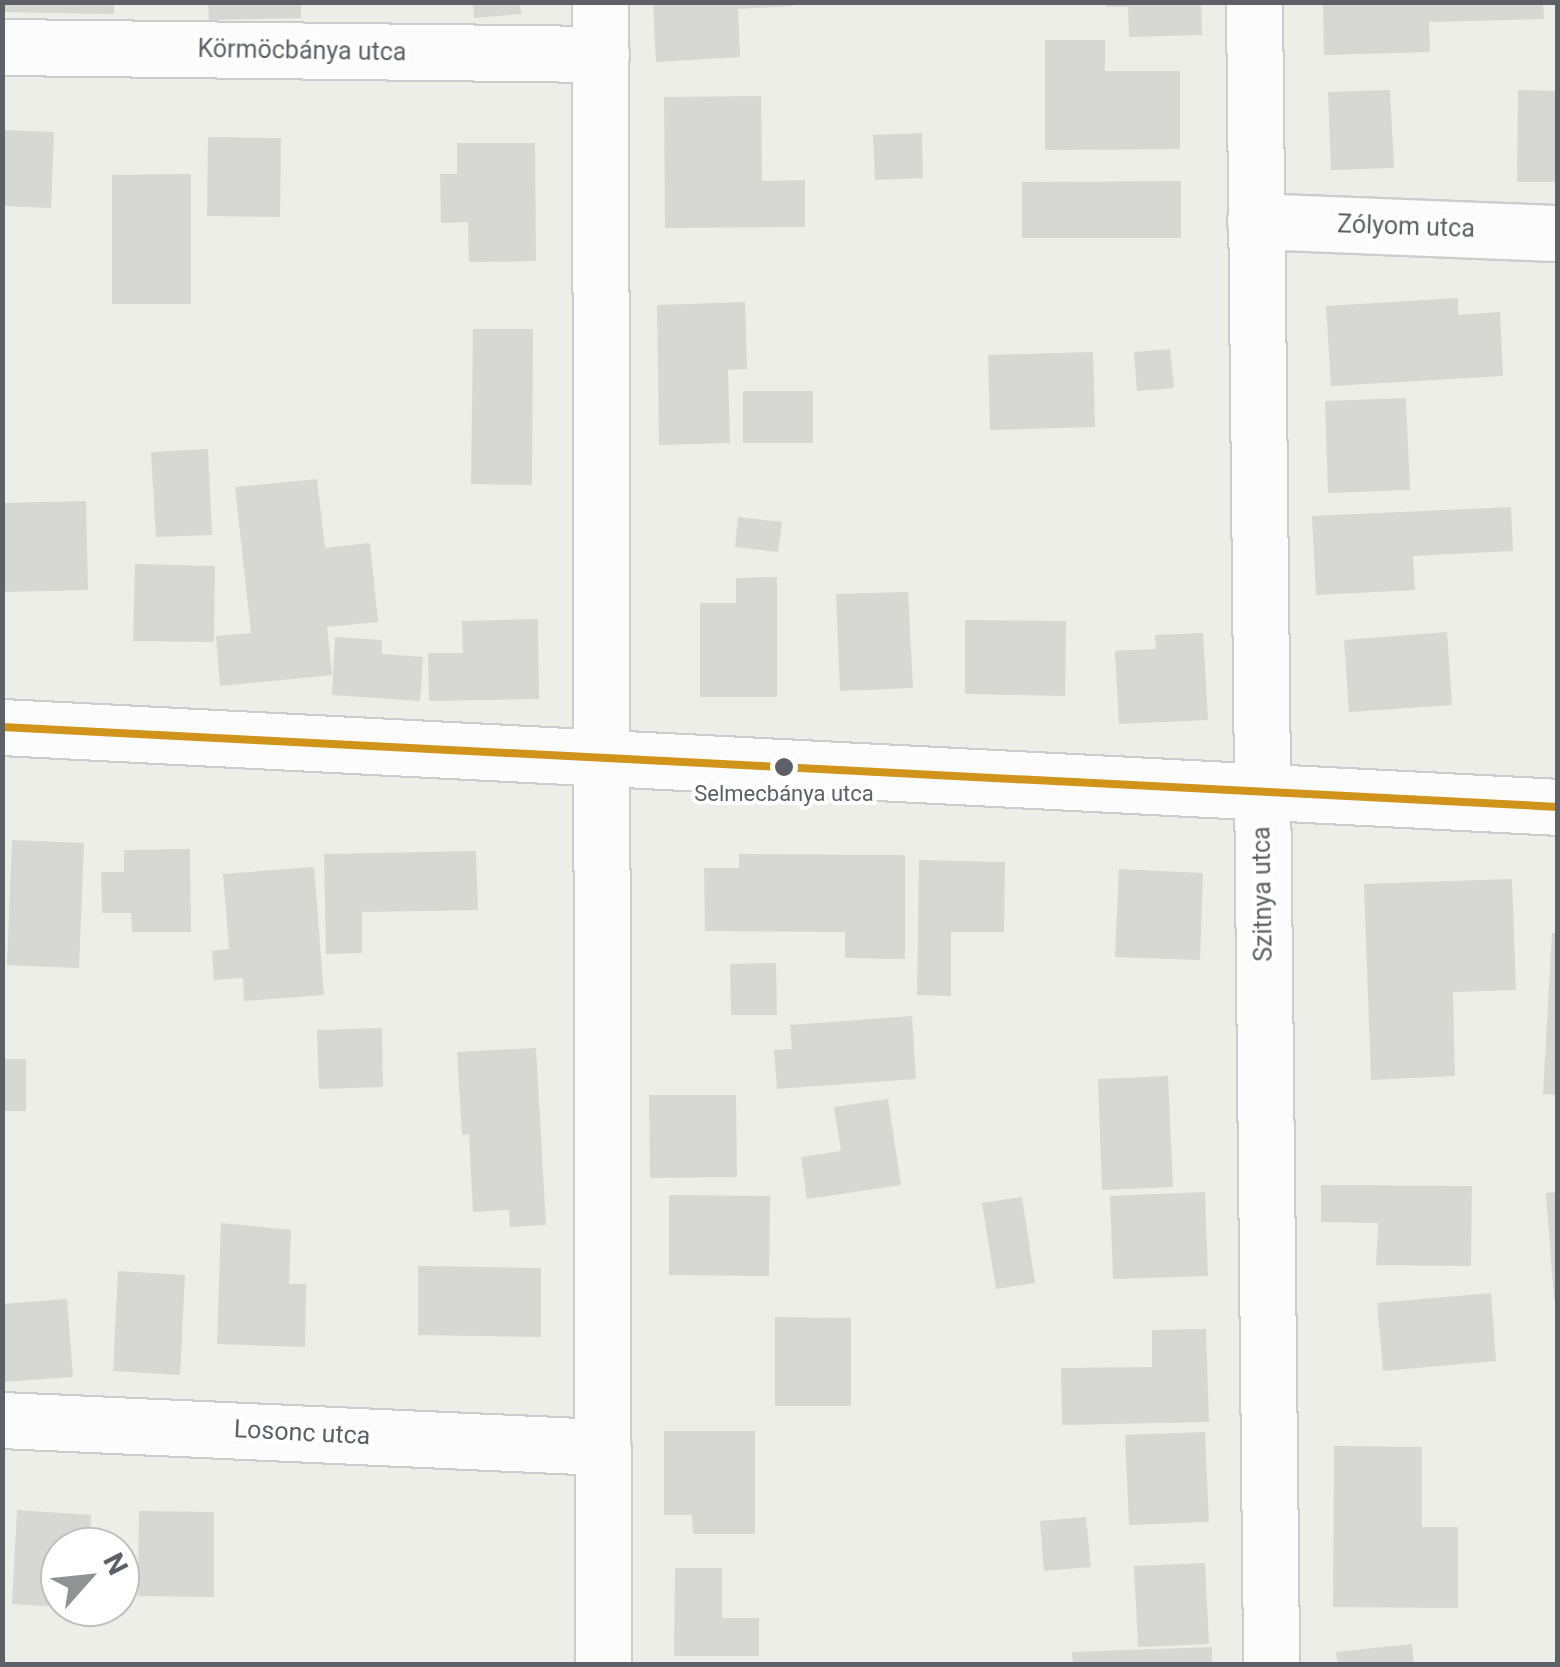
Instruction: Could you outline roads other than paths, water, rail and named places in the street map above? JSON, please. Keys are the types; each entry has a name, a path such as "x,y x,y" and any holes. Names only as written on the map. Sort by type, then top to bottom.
{"street":[{"name":"Szitnya utca","path":"1254,2 1271,1664"},
{"name":"Körmöcbánya utca","path":"2,47 600,28"},
{"path":"600,28 602,1664"},
{"name":"Zólyom utca","path":"1255,221 1558,233"},
{"path":"2,727 1558,807"},
{"name":"Losonc utca","path":"2,1420 602,1446"}],"place":[{"name":"Selmecbánya utca","path":"784,767"}]}
